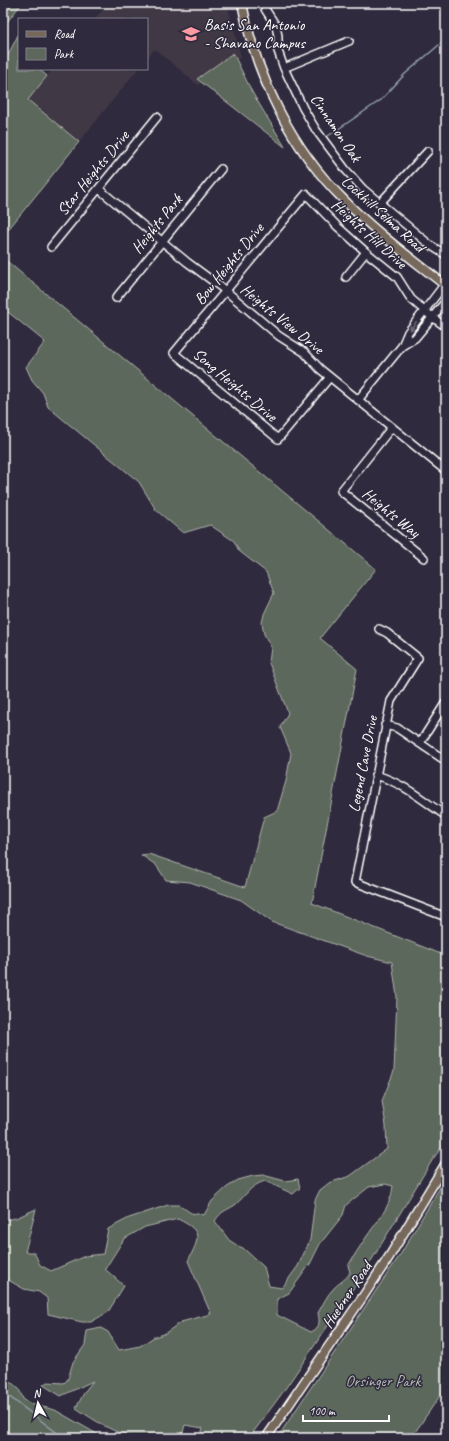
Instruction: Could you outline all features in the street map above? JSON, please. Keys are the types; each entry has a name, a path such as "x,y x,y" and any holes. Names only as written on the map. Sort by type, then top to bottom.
{"main road":[{"name":"Lockhill Selma Road","path":"242,3 245,22 257,60 274,100 292,135 334,189 353,209 373,228 445,286"},
{"name":"Huebner Road","path":"266,1438 374,1281 446,1163"}],"street":[{"name":"Cinnamon Oak","path":"264,3 265,9 276,26 278,51 284,68 303,108 316,130 346,170 380,203 430,245 446,256"},
{"path":"284,68 349,41"},
{"name":"Star Heights Drive","path":"51,247 157,117"},
{"path":"380,203 428,151"},
{"name":"Heights Park","path":"116,298 221,168"},
{"name":"Heights View Drive","path":"99,189 161,241 226,291 279,336 304,352 320,369 446,471"},
{"name":"Heights Hill Drive","path":"306,194 338,227 397,277 411,299 424,311 446,327"},
{"name":"Bow Heights Drive","path":"174,353 306,194"},
{"path":"346,277 366,252"},
{"path":"358,400 402,346 408,332 445,286"},
{"path":"402,346 416,338 446,301"},
{"name":"Song Heights Drive","path":"174,353 278,439 330,376"},
{"name":"Heights Way","path":"392,427 341,490 424,558"},
{"name":"Legend Cave Drive","path":"378,629 387,633 418,658 391,701 354,882 446,917"},
{"path":"420,743 446,702"},
{"path":"386,725 396,728 446,761"},
{"path":"375,775 390,779 446,816"}],"shaded area":[{"name":"Basis San Antonio - Shavano Campus","path":"108,3 227,3 241,57 198,85 155,49 148,57 148,18 96,18"},
{"path":"52,70 137,70 79,142 27,99"}],"green space":[{"path":"3,3 22,3 3,27"},
{"path":"18,35 18,70 40,70 47,76 28,100 79,142 3,236 3,65"},
{"path":"233,53 252,92 285,147 197,79"},
{"path":"3,258 376,569 320,638 357,669 312,903 446,956 446,1141 433,1159 365,1271 283,1392 249,1438 200,1438 203,1428 185,1425 182,1436 149,1439 122,1434 76,1408 85,1391 93,1381 61,1396 43,1385 47,1382 64,1383 68,1379 73,1362 85,1345 87,1331 101,1328 108,1332 119,1350 140,1346 154,1337 164,1334 181,1322 211,1314 188,1261 197,1241 197,1236 192,1228 178,1219 145,1227 124,1239 105,1269 124,1286 108,1312 91,1322 82,1322 48,1314 47,1298 39,1292 24,1289 3,1277 3,1220 16,1218 36,1209 25,1252 34,1252 40,1265 51,1271 85,1256 103,1254 108,1229 129,1218 168,1205 179,1205 191,1213 204,1215 212,1201 226,1188 238,1180 263,1175 285,1181 298,1179 300,1188 293,1194 265,1181 255,1185 235,1205 222,1213 215,1221 229,1240 243,1248 264,1267 269,1286 282,1288 298,1266 310,1240 315,1200 320,1190 329,1183 350,1176 387,1149 386,1126 382,1101 394,1071 397,997 392,962 367,956 272,922 241,900 190,882 166,880 156,865 141,855 149,854 245,887 264,817 277,811 286,781 291,753 280,727 288,713 269,663 271,647 264,634 262,623 264,614 274,593 266,572 239,551 234,541 210,525 183,533 156,510 139,482 48,407 43,393 32,380 26,367 45,342 3,308","holes":["385,1184 393,1186 392,1194 386,1208 348,1266 350,1272 349,1274 332,1291 318,1313 318,1327 311,1332 277,1315 277,1299 289,1293 310,1264 320,1244 343,1215 346,1205 369,1187"]},
{"name":"Orsinger Park","path":"442,1184 446,1187 446,1387 411,1438 277,1438 400,1255"},
{"path":"3,1375 19,1389 23,1399 31,1404 55,1410 104,1438 8,1438 3,1435"}],"waterway":[{"path":"328,136 381,100 405,74 446,39"},
{"path":"3,1392 64,1438"}],"place":[{"name":"Basis San Antonio - Shavano Campus","path":"191,34"}]}
